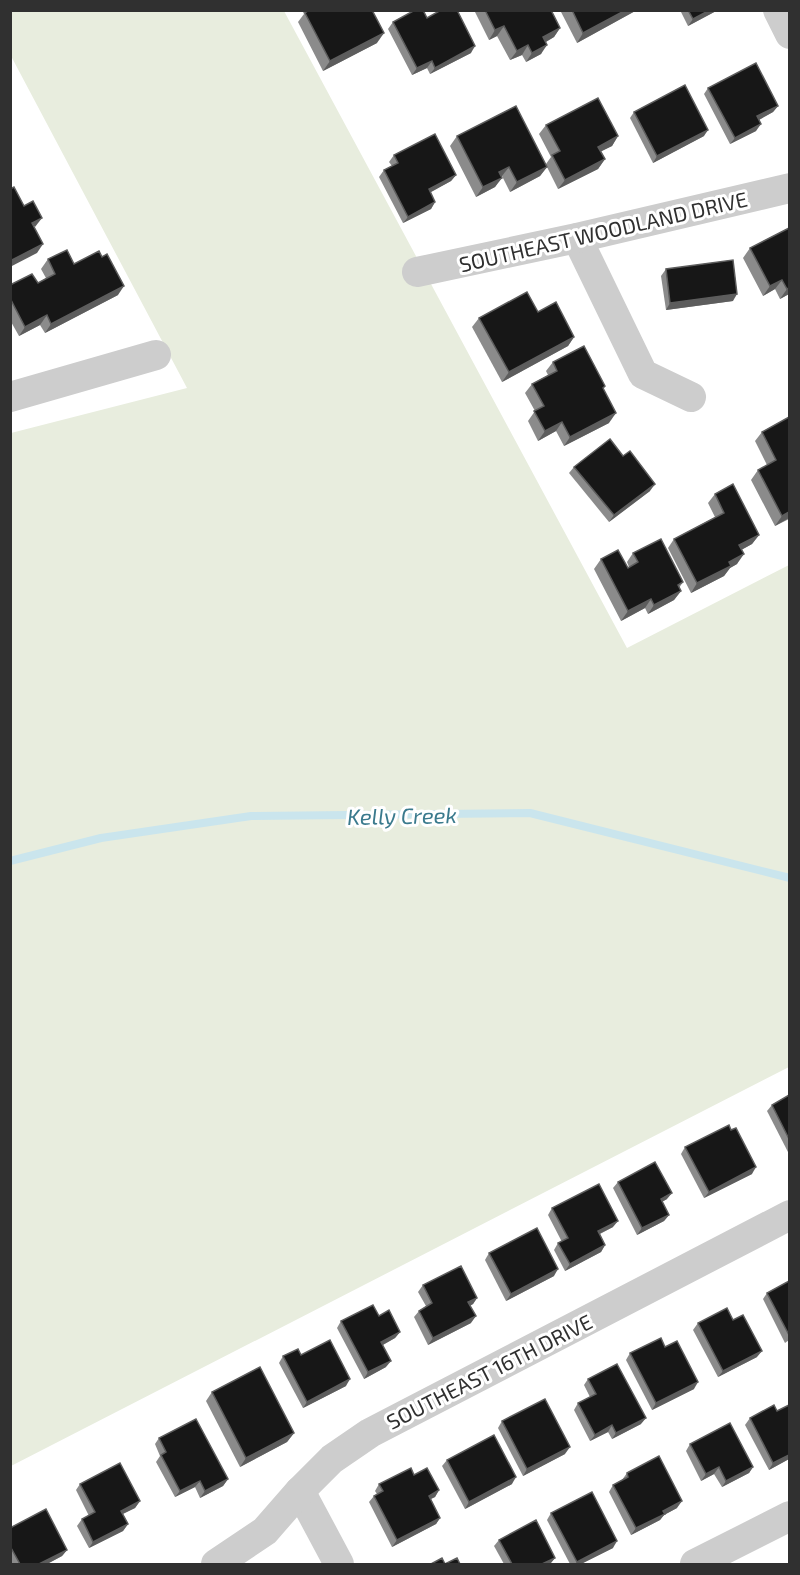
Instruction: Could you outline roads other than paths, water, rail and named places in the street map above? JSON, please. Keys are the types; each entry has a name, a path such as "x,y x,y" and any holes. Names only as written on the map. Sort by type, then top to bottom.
{"street":[{"path":"778,10 789,34"},
{"name":"SOUTHEAST WOODLAND DRIVE","path":"417,272 577,238 789,188"},
{"path":"577,238 643,374 691,397"},
{"path":"10,397 156,356"},
{"name":"SOUTHEAST 16TH DRIVE","path":"216,1564 265,1531 332,1459 370,1433 789,1215"},
{"path":"300,1491 339,1564"},
{"path":"695,1564 789,1516"}],"waterway":[{"name":"Kelly Creek","path":"10,861 101,838 251,816 530,813 790,878"}]}
